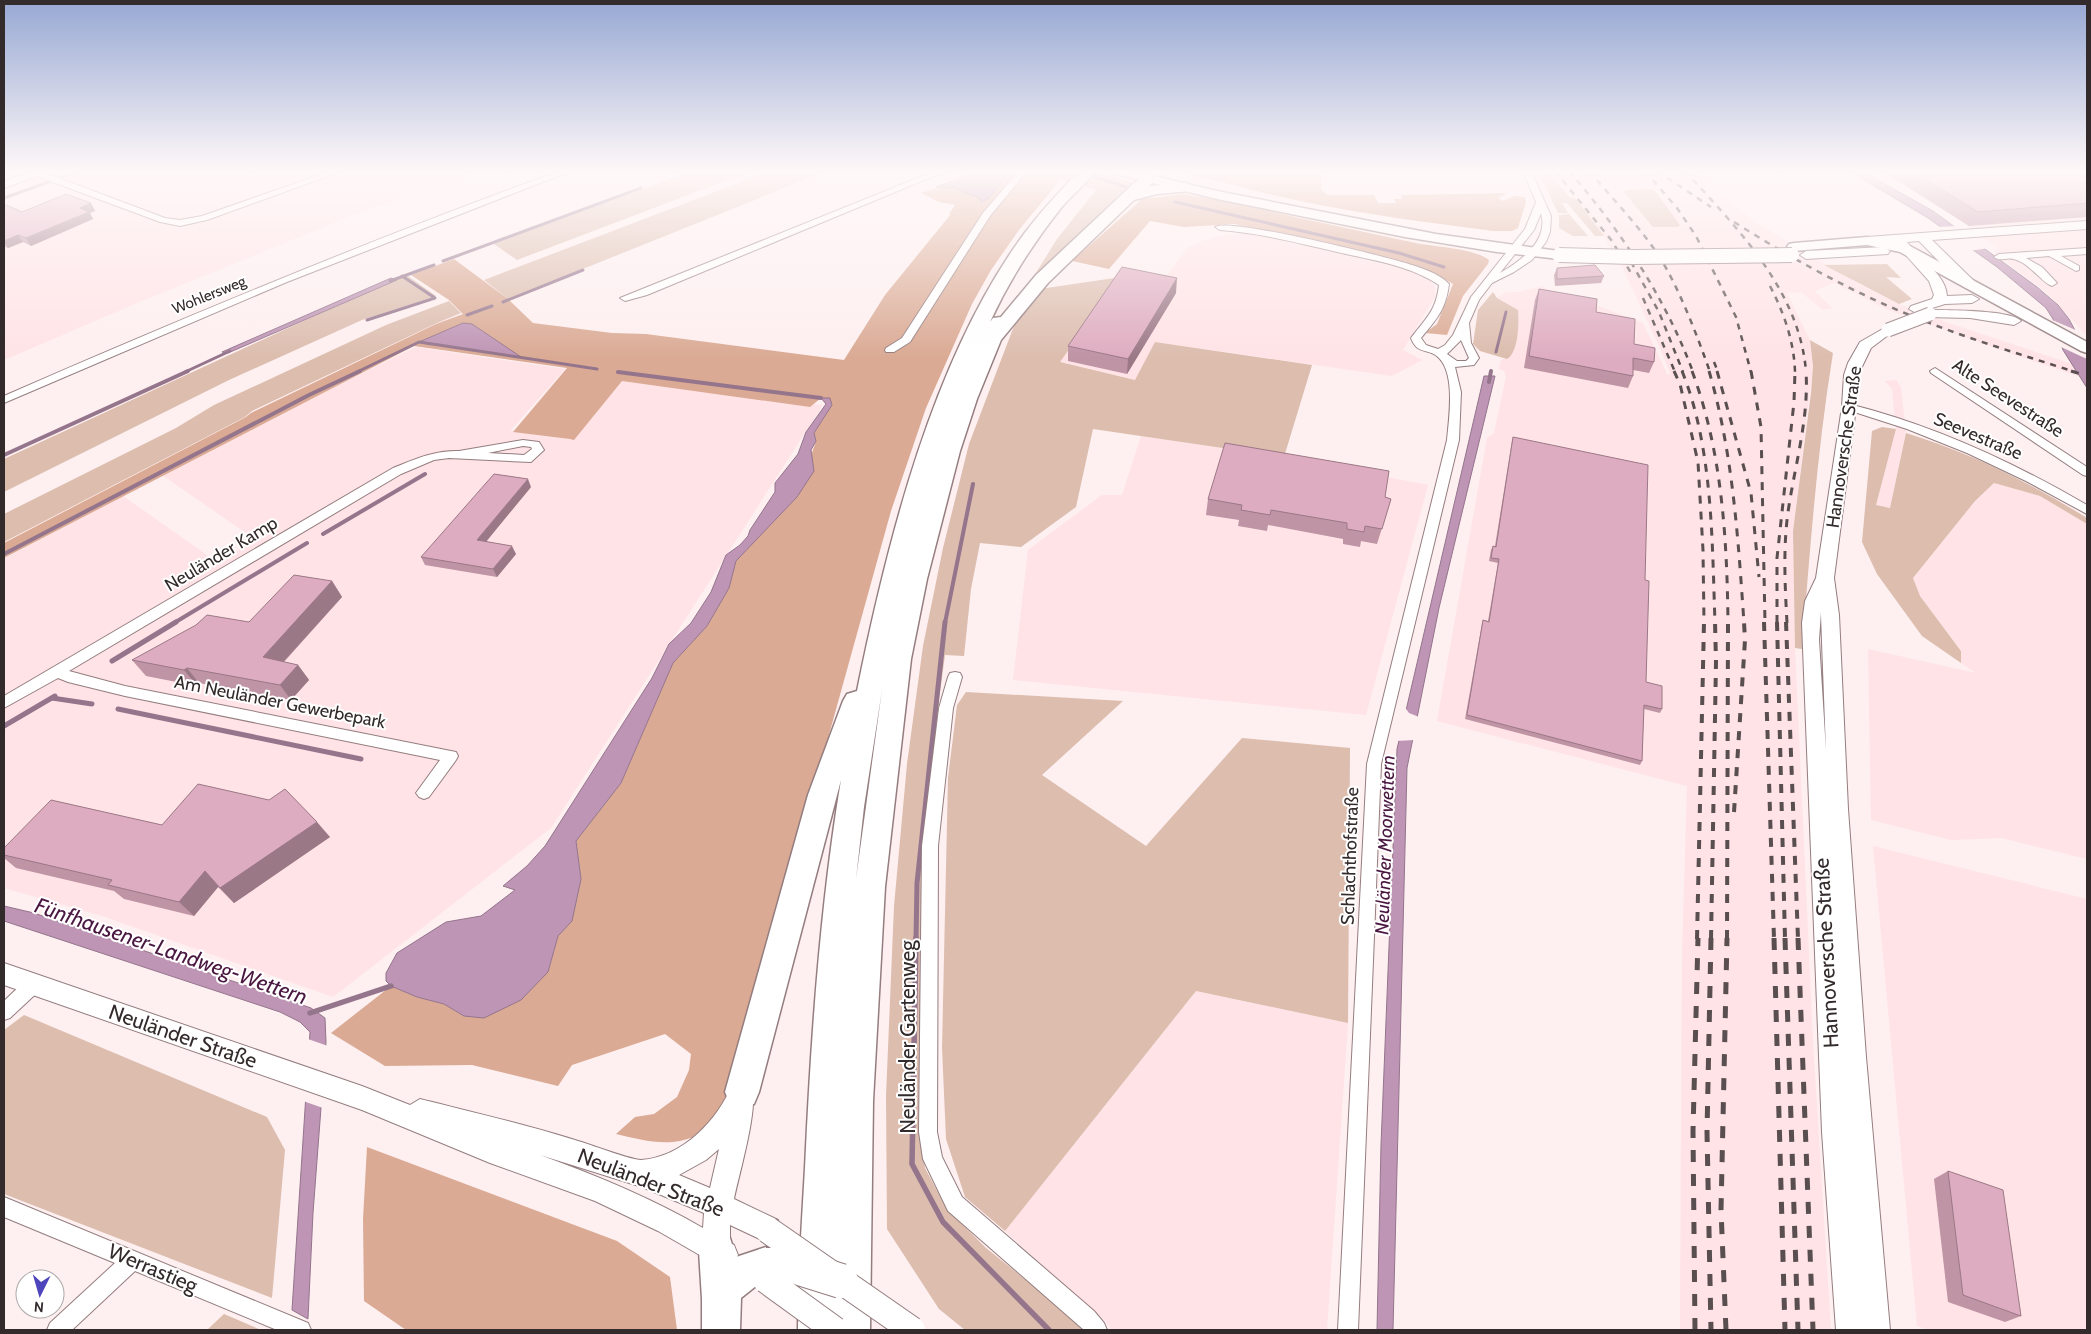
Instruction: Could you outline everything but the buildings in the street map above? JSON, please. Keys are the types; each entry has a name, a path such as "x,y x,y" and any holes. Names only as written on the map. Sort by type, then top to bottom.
{"highway":[{"path":"817,1330 831,982 853,789 880,631 892,578 927,460 948,398 971,342 996,292 1032,233"},
{"path":"851,1330 856,1101 870,887 898,659 915,579 933,509 967,399 989,343 1013,294 1049,233"},
{"path":"989,343 1042,279 1090,233"},
{"path":"742,1092 822,795 880,631"},
{"path":"717,1251 721,1315"},
{"path":"721,1315 729,1284 762,1261 790,1265 842,1281"}],"main road":[{"path":"1409,233 1518,245 1569,244 1697,250 1794,247 1867,241 1902,244 2014,321"},
{"path":"1806,255 1926,241 1949,241 2004,233"},
{"path":"1926,241 1970,291"},
{"path":"1902,244 1927,270 1941,292 1941,298 1938,301"},
{"path":"1537,246 1559,254 1633,257 1806,255 1878,257 1927,270 1970,291 1997,301 2054,334 2087,349"},
{"path":"1938,301 1970,291"},
{"name":"Hannoversche Straße","path":"1888,330 1930,314 1970,291"},
{"name":"Hannoversche Straße","path":"1876,1330 1853,1047 1838,809 1830,615 1825,578 1849,407 1851,375 1861,352 1869,342 1916,309 1938,301"},
{"path":"1930,314 1970,314 2014,321 2054,334"},
{"name":"Hannoversche Straße","path":"1825,578 1814,594 1810,640 1835,1132 1850,1330"},
{"name":"Neuländer Straße","path":"4,974 362,1098 490,1150 600,1190 668,1222 717,1251 762,1261"},
{"path":"639,1173 676,1163 706,1145 724,1124 742,1092"},
{"path":"717,1251 715,1225 737,1126 742,1092"},
{"name":"Neuländer Straße","path":"362,1098 508,1132 639,1173 718,1206 762,1261 835,1330"},
{"path":"842,1281 912,1330"}],"street":[{"name":"Wohlersweg","path":"4,400 172,326 402,233"},
{"path":"625,298 644,293 790,233"},
{"path":"890,350 906,340 974,233"},
{"path":"1268,233 1367,256 1410,268 1439,280 1444,284 1442,301 1432,319 1416,338 1417,344 1467,364"},
{"path":"1446,354 1464,324 1474,299 1526,233"},
{"path":"1488,282 1516,268 1537,246 1542,233"},
{"path":"2039,268 2058,255 2087,251"},
{"path":"2013,254 2039,268 2052,283"},
{"path":"1999,257 2013,254 2076,256"},
{"path":"2058,255 2076,268"},
{"path":"1464,324 1466,343 1471,352"},
{"path":"1446,354 1458,347 1471,352"},
{"name":"Schlachthofstraße","path":"1348,1330 1354,1233 1374,764 1453,440 1456,392 1463,370 1467,364 1474,360 1471,352"},
{"name":"Schlachthofstraße","path":"1446,354 1456,392"},
{"name":"Alte Seevestraße","path":"1935,371 2087,472"},
{"name":"Seevestraße","path":"1849,407 1913,427 2005,466 2087,510"},
{"name":"Neuländer Kamp","path":"4,703 397,471 431,457 462,454 522,443 535,444 538,450 532,456 519,460 462,454"},
{"name":"Am Neuländer Gewerbepark","path":"58,671 68,677 125,691 452,756 424,793"},
{"name":"Neuländer Gartenweg","path":"955,677 946,708 930,846 928,1132 933,1159 955,1204 1080,1312 1097,1330"},
{"path":"4,1012 34,984"},
{"name":"Werrastieg","path":"4,1207 294,1327"},
{"path":"57,1330 133,1260"}],"shaded area":[{"path":"4,233 309,233 135,304 4,360"},
{"path":"523,233 587,233 517,260 494,244"},
{"path":"607,233 672,233 508,299 484,280"},
{"path":"935,233 1017,233 991,270 972,304 926,408 891,511 728,1099 707,1135 680,1141 664,1142 648,1141 616,1134 635,1117 654,1114 677,1097 689,1070 691,1054 665,1034 572,1065 558,1086 472,1065 385,1066 331,1033 391,986 417,997 444,1004 464,1016 548,972 558,936 572,920 581,879 576,841 621,783 673,663 707,626 729,588 735,561 797,497 816,441 814,433 832,405 830,398 821,398 810,407 622,381 574,440 513,432 567,368 414,346 4,558 4,543 251,413 436,324 463,314 449,300 411,275 454,259 508,299 533,323 612,333 646,334 844,360 885,295"},
{"path":"1062,233 1084,233 1027,287"},
{"path":"1103,233 1140,233 1109,269 1072,261"},
{"path":"1255,233 1404,269 1430,280 1435,287 1435,297 1403,350 1422,360 1392,376 1156,342 1136,380 1060,362 1121,277 1160,285 1188,247 1218,236"},
{"path":"1277,233 1370,233 1416,243 1464,250 1489,260 1488,264 1463,296 1447,335 1425,333 1437,324 1453,284 1436,274 1401,261"},
{"path":"1568,233 1586,233 1588,236 1573,236"},
{"path":"1593,233 1602,233 1604,236 1595,236"},
{"path":"1601,233 1774,233 1861,285 1899,304 1952,324 2087,369 2087,379 1888,310 1834,283 1815,291 1832,308 1823,310 1801,292 1787,293 1810,340 1813,366 1793,531 1795,648 1813,1042 1831,1330 1680,1330 1682,955 1687,786 1437,721 1487,438 1494,433 1506,377 1504,371 1499,369 1500,363 1502,359 1507,359 1518,310 1497,298 1506,292 1519,292 1542,286 1559,295 1591,303 1643,323 1667,374 1671,375 1623,269"},
{"path":"1949,233 1963,233 2037,287 2058,305 2069,319 2087,353 2087,388 2063,350 2053,319 2046,308 1997,267"},
{"path":"1978,233 2087,233 2087,336 2046,292 1995,254 1997,248"},
{"path":"1887,264 1901,278 1886,277 1912,299 1899,304 1824,265"},
{"path":"405,274 436,296 362,320 229,380 4,492 4,459"},
{"path":"1121,277 1060,362 1135,380 1155,342 1312,365 1284,457 1093,429 1076,507 1021,547 980,543 971,589 964,656 945,655 935,730 923,883 918,1128 925,1168 946,1208 986,1248 1081,1324 1085,1330 965,1330 939,1309 887,1229 886,1096 894,906 907,764 923,646 943,548 969,444 1014,326 1040,289"},
{"path":"391,278 397,280 228,353 222,352"},
{"path":"1493,292 1497,298 1518,310 1516,344 1507,359 1480,351 1473,344 1478,310"},
{"path":"449,301 461,313 252,411 245,417 4,542 4,514 176,428 214,405 386,325"},
{"path":"463,323 472,324 521,357 419,342"},
{"path":"1810,340 1833,353 1818,464 1802,649 1795,648 1793,531 1811,393 1813,366"},
{"path":"416,347 565,369 510,431 571,439 622,377 823,405 551,828 333,997 102,916 4,888 4,559 123,496 217,562 256,540 162,475 265,421"},
{"path":"1484,376 1495,376 1439,608 1407,768 1393,1330 1377,1330 1381,1145 1397,749"},
{"path":"1896,380 1901,388 1906,433 1890,508 1876,505 1896,429 1892,389 1885,381"},
{"path":"821,398 830,398 832,405 814,433 816,441 811,450 814,471 797,497 736,561 729,588 707,626 673,663 621,783 576,841 581,879 572,921 558,936 548,972 521,1000 484,1018 464,1016 444,1004 417,997 391,986 386,981 386,973 397,953 446,922 481,916 515,890 503,886 527,866 545,846 652,678 669,644 691,623 711,592 726,555 740,545 748,536 775,492 775,483 798,454 806,432 826,404"},
{"path":"1882,427 1896,429 1876,505 1890,508 1906,433 1977,459 2043,492 2087,518 2087,524 2040,496 1994,483 1975,501 1913,578 1920,596 1961,651 1961,663 1922,636 1877,574 1862,542 1872,431"},
{"path":"1141,436 1284,457 1428,485 1366,715 1013,680 1028,550 1102,495 1122,495"},
{"path":"1994,483 2040,496 2087,524 2087,859 2002,838 1951,840 1871,820 1868,649 1976,673 1961,663 1961,650 1920,596 1913,578 1975,501"},
{"path":"966,692 1123,701 1042,775 1146,846 1242,738 1350,748 1348,1023 1196,991 1005,1231 965,1197 946,1139 942,1048 948,778 957,705"},
{"path":"1873,846 2087,899 2087,1330 1929,1330 1917,1326"},
{"path":"4,906 34,913 311,1008 325,1018 326,1042 313,1213 308,1319 292,1310 310,1032 300,1022 280,1012 4,921"},
{"path":"1196,991 1348,1023 1327,1330 1112,1330 1105,1321 1005,1231"},
{"path":"24,1015 267,1117 285,1150 272,1298 4,1194 4,1030"},
{"path":"367,1147 617,1241 670,1277 677,1330 406,1330 364,1301 363,1219"},
{"path":"224,1314 261,1330 207,1330"}],"pier":[{"path":"1945,233 1968,233 1989,248 1969,251"},
{"path":"2050,319 2078,331 2087,348 2087,359 2061,347"},
{"path":"1404,706 1409,713 1419,717 1415,740 1396,741"},
{"path":"308,1039 328,1046 323,1108 303,1101"}],"waterway":[{"path":"443,261 518,233"},
{"name":"Neuländer Moorwettern","path":"1312,233 1399,253 1444,267"},
{"path":"403,276 434,265"},
{"path":"503,302 583,270"},
{"path":"367,320 435,298 403,276"},
{"path":"390,281 403,276"},
{"path":"467,315 492,306"},
{"name":"Neuländer Moorwettern","path":"1496,352 1506,312"},
{"path":"357,372 419,342 597,369"},
{"path":"185,372 230,351"},
{"path":"4,455 188,371"},
{"path":"4,554 309,395 360,371"},
{"name":"Neuländer Moorwettern","path":"1489,382 1491,371"},
{"path":"618,372 821,398"},
{"path":"323,534 425,474"},
{"path":"945,623 973,484"},
{"path":"174,623 307,543"},
{"path":"112,661 176,622"},
{"path":"916,939 917,883 945,622"},
{"path":"4,726 55,696"},
{"path":"52,698 92,704"},
{"path":"118,709 361,759"},
{"path":"916,938 912,1164 943,1222 1049,1330"},
{"name":"Fünfhausener-Landweg-Wettern","path":"310,1013 391,986"}],"railway":[{"path":"1606,233 1631,273"},
{"path":"1618,233 1655,291 1682,344 1693,372"},
{"path":"1642,233 1657,253 1672,280 1710,372"},
{"path":"1694,233 1736,317 1751,372"},
{"path":"1741,233 1763,262 1792,314 1801,342 1806,372"},
{"path":"1753,233 1821,273 1889,306 1952,332 2075,372"},
{"path":"1631,262 1659,312 1683,372"},
{"path":"1770,286 1780,306 1787,328 1793,349 1795,372"},
{"path":"1643,298 1675,372"},
{"path":"1714,362 1718,372"},
{"path":"1674,371 1680,384 1698,462 1703,550 1704,622"},
{"path":"1682,371 1700,431 1705,463 1709,495 1715,623"},
{"path":"1692,371 1710,432 1721,495 1728,623"},
{"path":"1709,371 1724,433 1729,464 1737,528 1744,623"},
{"path":"1717,371 1751,493 1759,577"},
{"path":"1751,371 1761,427 1765,623"},
{"path":"2071,371 2087,376"},
{"path":"1777,622 1777,558 1794,402 1795,372"},
{"path":"1787,623 1786,526 1801,442 1806,372"},
{"path":"1697,939 1704,622"},
{"path":"1711,939 1716,662 1715,622"},
{"path":"1734,812 1745,640 1744,622"},
{"path":"1764,622 1774,939"},
{"path":"1777,622 1785,939"},
{"path":"1786,622 1798,939"},
{"path":"1727,939 1728,623"},
{"path":"1695,1330 1693,1131 1698,938"},
{"path":"1711,938 1707,1132 1711,1330"},
{"path":"1726,1330 1721,1210 1727,938"},
{"path":"1774,938 1785,1330"},
{"path":"1785,938 1798,1330"},
{"path":"1798,938 1813,1330"}]}
